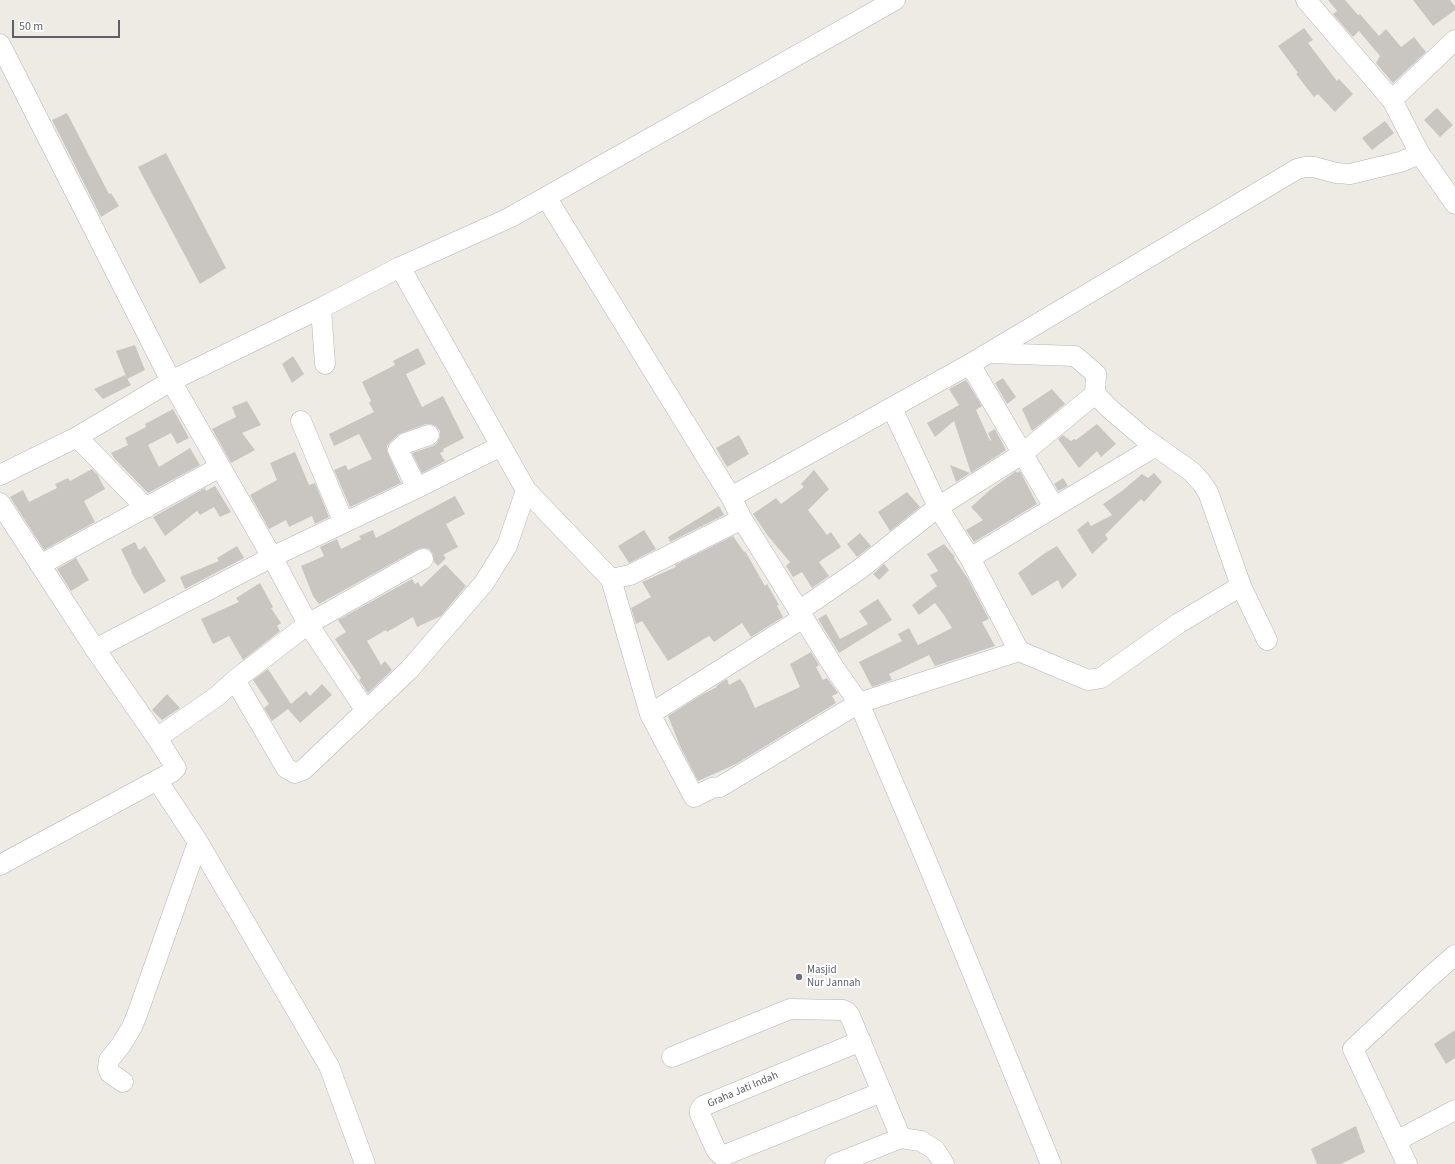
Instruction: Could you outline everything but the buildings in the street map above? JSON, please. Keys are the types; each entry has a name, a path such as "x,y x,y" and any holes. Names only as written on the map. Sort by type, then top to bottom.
{"street":[{"path":"0,475 77,437 171,381 321,308 400,267 509,218 895,0"},
{"path":"1306,0 1392,100 1420,154 1455,204"},
{"path":"1392,100 1455,40"},
{"path":"0,44 171,381 272,557 308,624 366,711"},
{"path":"731,497 970,364 1305,166 1336,173 1350,174 1400,162 1420,154"},
{"path":"546,197 731,497 742,519 801,615 835,669 859,703 925,857 1051,1164"},
{"path":"400,267 489,427 526,490 612,579 650,714 694,797 712,788 720,787 859,703 1019,652 1088,680 1101,678 1179,623 1241,586"},
{"path":"321,308 325,364"},
{"path":"650,714 801,615 938,507 1022,454 1095,394 1096,374 1075,356 989,353"},
{"path":"970,364 1054,507"},
{"path":"1095,394 1110,409 1156,446 1192,472 1208,492 1241,586 1267,640"},
{"path":"892,408 938,507 970,558 1019,652"},
{"path":"301,421 344,523"},
{"path":"417,488 398,450 406,443 429,435"},
{"path":"77,437 146,508"},
{"path":"95,649 272,557 501,446"},
{"path":"970,558 1156,446"},
{"path":"40,565 220,467"},
{"path":"235,680 286,768 295,773 303,770 410,670 484,583 507,546 526,490"},
{"path":"0,503 95,649 176,768 165,776 0,865"},
{"path":"612,579 630,575 742,519"},
{"path":"157,738 216,697 235,680 308,624 423,559"},
{"path":"165,776 198,842 329,1066 365,1164"},
{"path":"123,1082 110,1073 108,1068 109,1060 121,1045 132,1027 198,842"},
{"path":"1407,1164 1353,1049 1455,956"},
{"path":"672,1056 790,1009 843,1010 850,1016 901,1138"},
{"name":"Graha Jati Indah","path":"861,1041 703,1106 700,1110 703,1121 716,1150 721,1155 724,1155 882,1092"},
{"path":"1396,1141 1455,1110"},
{"path":"835,1164 901,1138 921,1141 936,1150 944,1164"}],"place":[{"name":"Masjid Nur Jannah","path":"799,977"}]}
